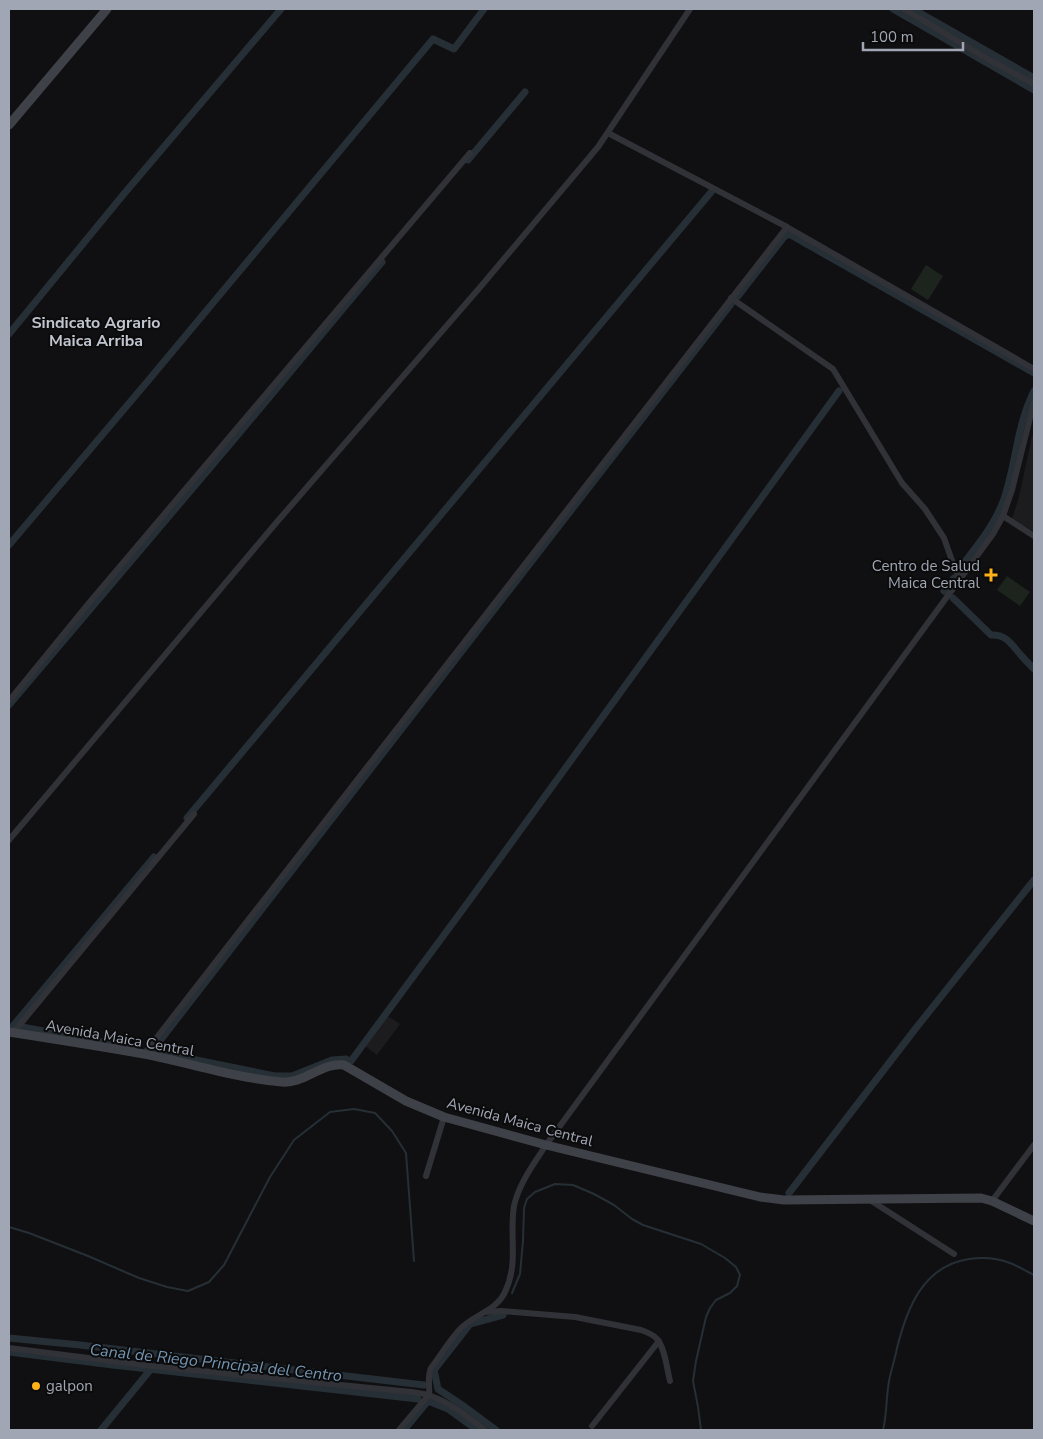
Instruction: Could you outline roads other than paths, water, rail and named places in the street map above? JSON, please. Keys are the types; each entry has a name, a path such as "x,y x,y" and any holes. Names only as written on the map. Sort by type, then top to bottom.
{"street":[{"path":"9,125 107,9"},
{"path":"9,840 257,546 482,286 598,147 690,9"},
{"path":"904,9 1034,84"},
{"path":"608,133 787,227 1034,369"},
{"path":"9,701 89,603 470,153"},
{"path":"144,1054 787,227"},
{"path":"731,298 833,369 902,483 924,509 944,538 960,579"},
{"path":"399,1430 429,1395 430,1383 428,1374 460,1329 469,1321 498,1303 504,1295 512,1272 515,1204 520,1186 546,1145 993,534 1003,516 1012,490 1034,402"},
{"path":"1003,516 1034,536"},
{"path":"11,1032 194,814"},
{"name":"Avenida Maica Central","path":"11,1032 144,1054 256,1079 282,1082 291,1082 329,1066 344,1065 406,1101 444,1117 546,1145 774,1200 970,1198 992,1201 1034,1221"},
{"path":"426,1176 444,1117"},
{"path":"992,1201 1034,1145"},
{"path":"870,1200 954,1254"},
{"path":"483,1312 501,1311 548,1314 594,1320 642,1330 659,1342 670,1381"},
{"path":"592,1426 659,1342"},
{"path":"9,1348 152,1366 429,1395 458,1410 485,1430"}],"waterway":[{"path":"9,334 123,195 281,9"},
{"path":"9,545 433,39 454,49 484,9"},
{"path":"893,9 1034,90"},
{"path":"913,9 1034,78"},
{"path":"468,160 525,92"},
{"path":"187,818 712,191"},
{"path":"738,296 784,237 789,234 1034,373"},
{"path":"9,705 382,262"},
{"path":"346,1059 332,1060 292,1076 275,1076 152,1051 731,304"},
{"path":"351,1061 839,391"},
{"path":"960,568 985,535 1000,509 1008,486 1020,430 1034,391"},
{"path":"944,591 954,578"},
{"path":"953,598 991,635 1001,636 1008,640 1034,669"},
{"path":"13,1026 154,857"},
{"path":"789,1193 916,1028 1034,880"},
{"path":"22,1027 133,1048"},
{"path":"9,1227 88,1256 139,1278 167,1287 188,1291 209,1282 224,1265 270,1177 294,1140 330,1112 354,1109 375,1113 392,1131 406,1153 414,1261"},
{"path":"512,1293 520,1274 524,1208 527,1199 535,1192 555,1184 573,1185 594,1194 643,1225 701,1244 725,1258 736,1267 740,1275 737,1286 730,1293 716,1300 706,1317 693,1381 701,1430"},
{"path":"883,1430 889,1381 901,1333 912,1304 929,1280 940,1270 953,1263 979,1258 1005,1261 1034,1275"},
{"path":"496,1430 438,1389 434,1370 470,1324 503,1315"},
{"name":"Canal de Riego Principal del Centro","path":"9,1338 424,1385"},
{"path":"9,1352 418,1399"},
{"path":"101,1430 151,1369"},
{"path":"428,1401 448,1409 477,1430"},
{"path":"404,1430 428,1401"}],"place":[{"name":"Centro de Salud Maica Central","path":"991,575"},
{"name":"galpon","path":"36,1386"}],"district":[{"name":"Sindicato Agrario Maica Arriba","path":"96,331"}]}
